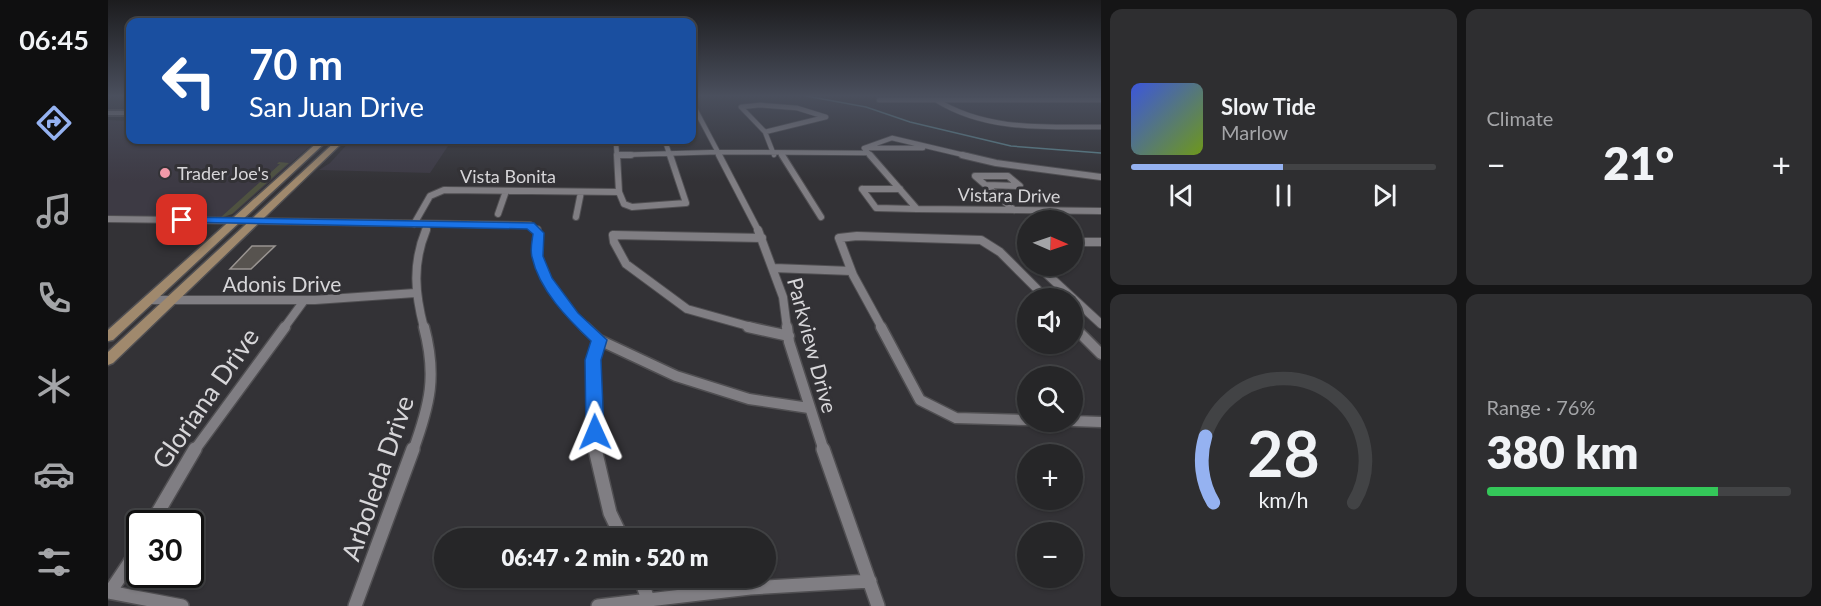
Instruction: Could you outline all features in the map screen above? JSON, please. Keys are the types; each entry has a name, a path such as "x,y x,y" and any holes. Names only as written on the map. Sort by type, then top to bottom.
{"main road":[{"path":"108,337 319,144"},
{"path":"108,360 337,144"},
{"path":"282,196 285,185 306,164 301,160"}],"street":[{"name":"Parkview Drive","path":"704,124 762,238 775,271 783,297 789,336 809,408 878,606"},
{"path":"758,124 821,217"},
{"path":"765,132 799,124"},
{"path":"1014,124 1101,127"},
{"path":"868,152 896,138 1007,165 1101,177"},
{"path":"616,144 619,192 624,204 632,207 666,207 686,203 666,144"},
{"path":"617,155 847,154 933,148"},
{"path":"868,152 917,208"},
{"path":"820,154 840,158 847,154"},
{"path":"986,185 1020,186 1008,176 975,176 1014,210"},
{"name":"Vistara Drive","path":"900,189 862,189 876,208 1101,211"},
{"path":"498,214 506,191"},
{"name":"Vista Bonita","path":"414,224 435,192 619,192"},
{"path":"576,218 581,192"},
{"path":"108,219 530,225 538,233 537,256 545,278 573,316 599,340 676,376 749,399 809,408"},
{"name":"Arboleda Drive","path":"355,606 425,418 431,394 430,353 414,293 416,256 428,224"},
{"path":"762,238 613,235 614,242 626,264 687,309 736,324 789,336"},
{"path":"1017,420 956,418 920,400 852,273 839,238 857,236 981,240 1000,252 1036,288"},
{"path":"1083,242 1101,242"},
{"path":"775,271 852,273"},
{"path":"1049,276 1101,324"},
{"name":"Adonis Drive","path":"149,300 303,302 359,300 414,293"},
{"name":"Gloriana Drive","path":"160,510 187,460 303,302"},
{"path":"1083,336 1101,354"},
{"path":"599,340 593,360 595,451 610,513 617,528"},
{"path":"1083,422 1101,422"},
{"path":"126,567 109,592 182,606"},
{"path":"598,606 750,588 870,581"},
{"path":"644,588 648,599"}],"shaded area":[{"path":"108,124 126,124 126,144 313,144 235,213 217,220 108,218"},
{"path":"347,144 449,144 430,173 319,170 330,163"}],"green space":[{"path":"279,162 289,163 232,214 220,218 280,164 277,164"}],"building":[{"path":"252,246 275,246 251,269 230,269"}],"waterway":[{"path":"920,124 1011,146 1101,153"}],"place":[{"name":"Trader Joe's","path":"165,173"}],"route":[{"path":"182,220 530,225 538,233 537,256 545,278 573,316 599,340 593,360 595,432"}]}
